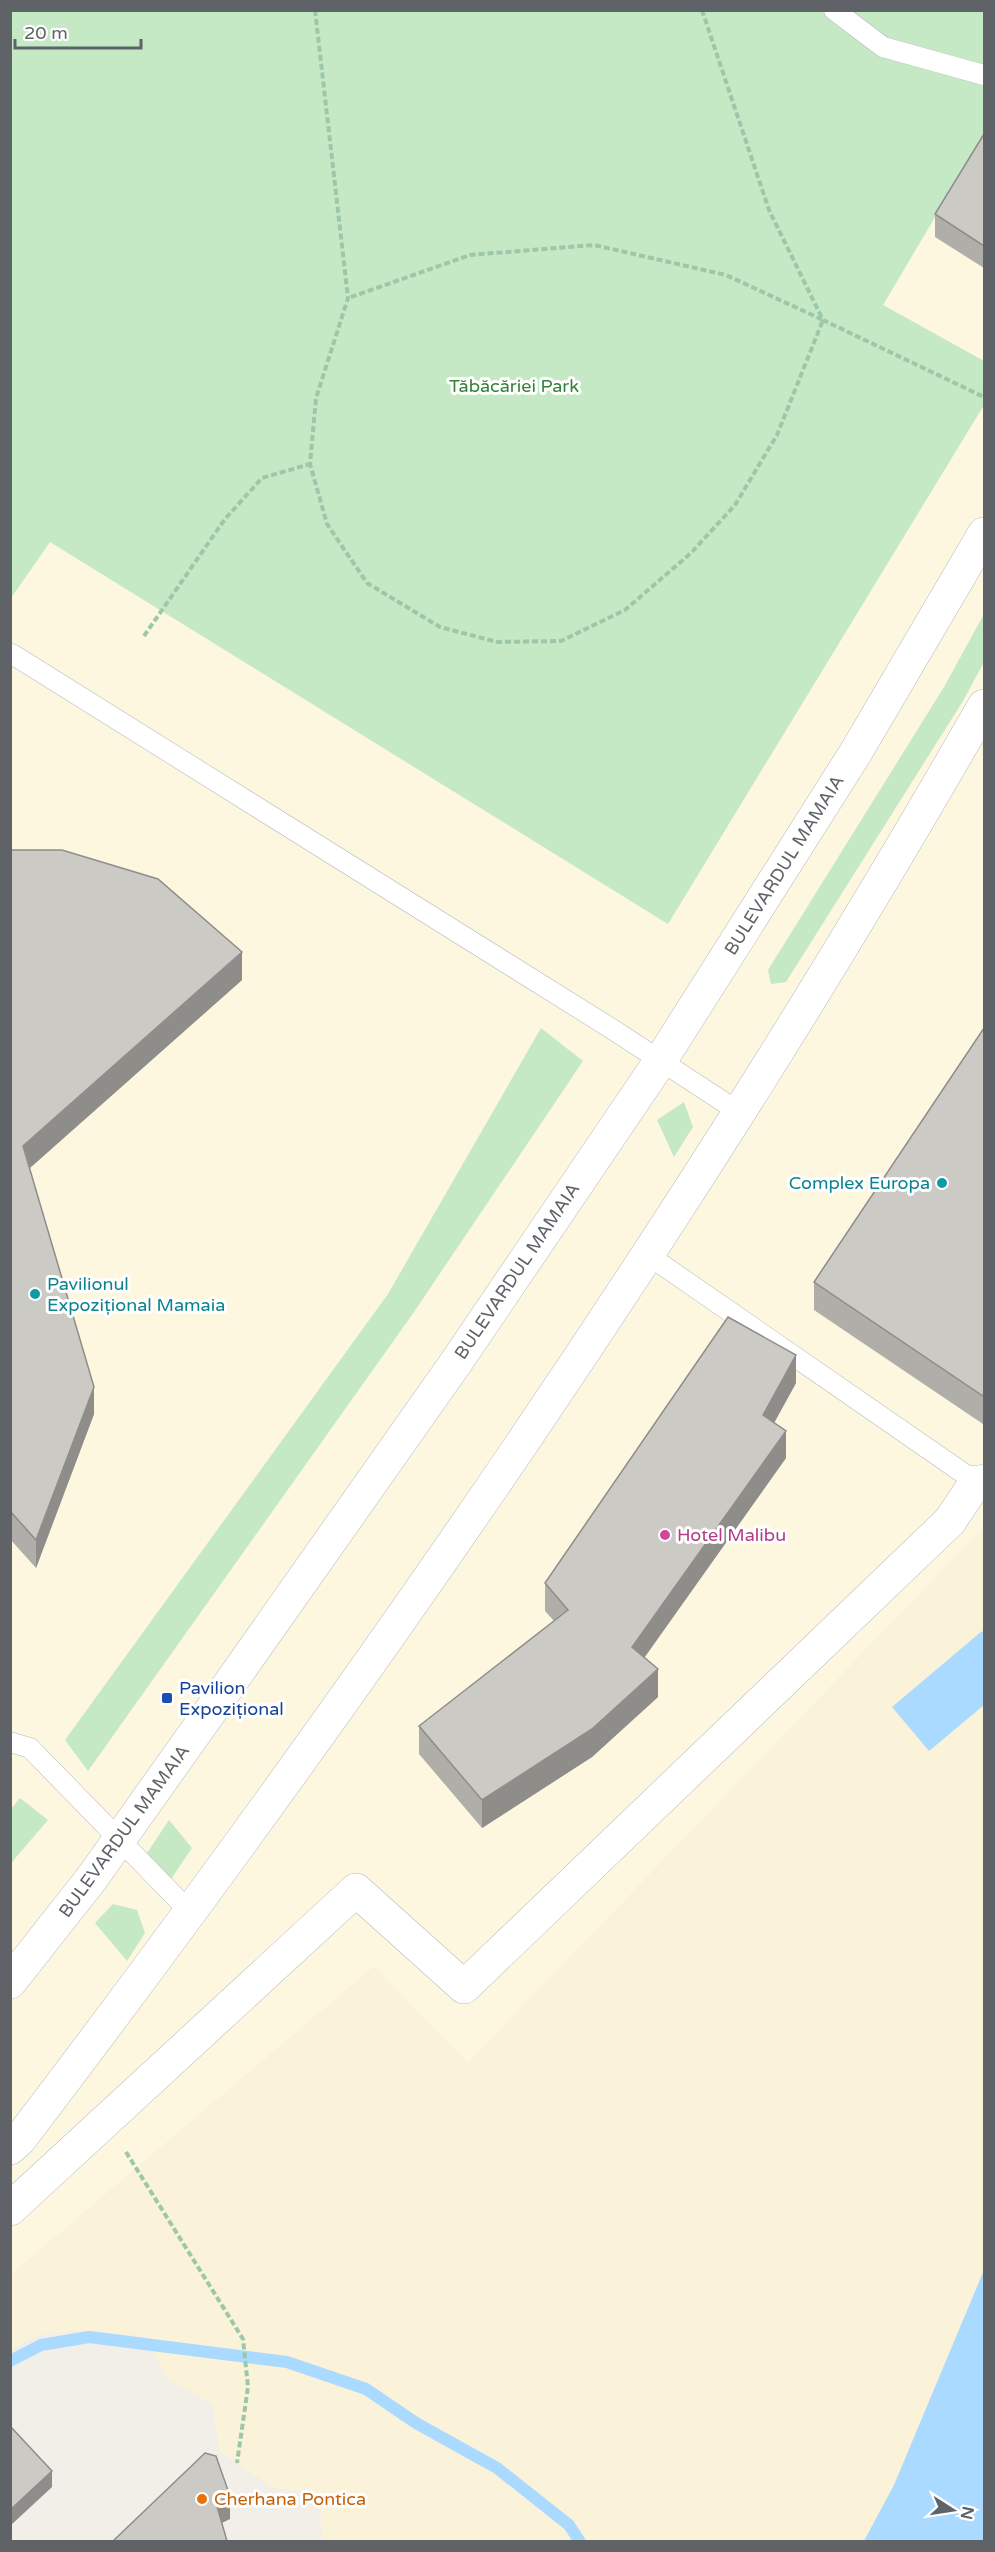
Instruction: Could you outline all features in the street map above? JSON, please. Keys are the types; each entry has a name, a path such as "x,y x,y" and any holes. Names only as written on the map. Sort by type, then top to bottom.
{"main road":[{"name":"BULEVARDUL MAMAIA","path":"10,1982 92,1878 457,1361 660,1060 856,752 984,534"},
{"path":"10,2148 20,2139 191,1913 522,1444 648,1255 739,1112 931,799 984,706"},
{"path":"10,2209 356,1890 464,1987 950,1521 980,1476"}],"lane":[{"path":"834,10 883,47 984,75"},
{"path":"10,657 12,654 22,660 660,1060 739,1112"},
{"path":"648,1255 980,1476"},
{"path":"10,1742 30,1748 191,1913"}],"path":[{"path":"315,10 348,298 316,398 310,464 327,524 367,583 440,627 497,642 561,641 625,610 691,553 735,505 777,435 823,320 768,210 702,10"},
{"path":"348,298 470,255 594,245 726,275 984,397"},
{"path":"144,636 225,519 262,478 310,464"},
{"path":"106,2121 243,2339 248,2387 237,2463"}],"shaded area":[{"path":"982,139 984,140 984,361 883,305"},
{"path":"984,405 984,1527 468,2063 11,2274 11,598 50,542 668,924"}],"green space":[{"name":"Tăbăcăriei Park","path":"11,11 984,11 984,140 981,139 883,305 984,361 984,405 668,924 50,542 11,598"},
{"path":"984,614 984,662 963,701 786,982 771,984 768,970 944,687"},
{"path":"541,1028 583,1061 414,1312 88,1771 65,1740 388,1294"},
{"path":"684,1102 693,1127 674,1157 657,1120"},
{"path":"20,1798 48,1820 11,1863 11,1809"},
{"path":"169,1820 192,1848 169,1882 145,1856"},
{"path":"113,1904 137,1910 145,1933 127,1961 95,1923"}],"sand":[{"path":"984,1527 984,2270 894,2485 864,2541 322,2541 319,2492 274,2488 219,2451 213,2404 168,2380 145,2336 93,2331 58,2332 26,2341 11,2350 11,2274 374,1966 468,2063"}],"water":[{"path":"982,1631 984,1635 984,1705 929,1751 892,1707"},
{"path":"984,2270 984,2541 864,2541 894,2485"}],"building":[{"path":"984,134 984,246 935,214"},
{"name":"Pavilionul Expozițional Mamaia","path":"10,850 62,850 158,879 242,952 23,1146 94,1387 36,1540 10,1511"},
{"name":"Complex Europa","path":"984,1028 984,1393 983,1396 814,1282"},
{"name":"Hotel Malibu","path":"728,1317 796,1355 763,1415 786,1431 632,1647 658,1669 592,1729 482,1800 419,1726 568,1610 545,1583"},
{"path":"10,2426 52,2471 10,2510"},
{"path":"205,2453 216,2456 230,2496 216,2503 227,2541 113,2541"}],"waterway":[{"path":"10,2361 41,2345 89,2337 287,2362 366,2389 416,2423 497,2468 569,2525 580,2542"}],"place":[{"name":"Complex Europa","path":"942,1183"},
{"name":"Pavilionul Expozițional Mamaia","path":"35,1294"},
{"name":"Hotel Malibu","path":"665,1535"},
{"name":"Pavilion Expozițional","path":"167,1698"},
{"name":"Cherhana Pontica","path":"202,2499"}]}
